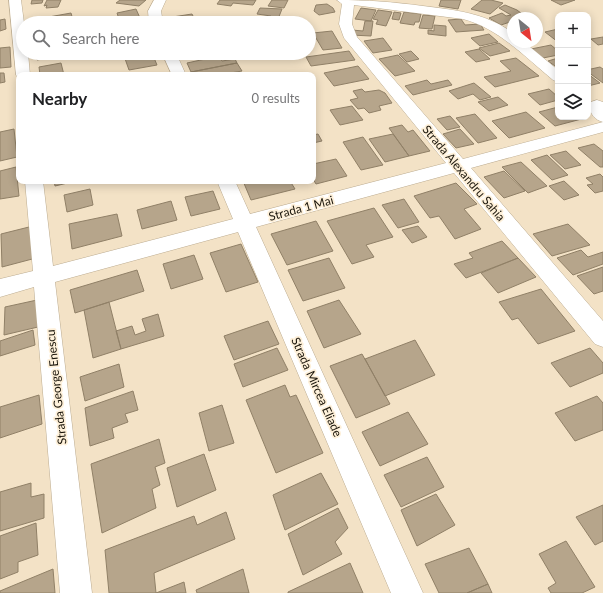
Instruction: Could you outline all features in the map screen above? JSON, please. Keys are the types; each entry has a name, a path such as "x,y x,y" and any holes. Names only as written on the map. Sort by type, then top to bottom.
{"street":[{"path":"15,0 17,16"},
{"path":"153,16 154,8 160,0"},
{"path":"346,0 463,15 496,26 507,35"},
{"name":"Strada Alexandru Sahia","path":"346,0 345,28 350,38 603,337"},
{"path":"523,48 555,75"},
{"path":"21,60 23,72"},
{"path":"172,60 178,72"},
{"name":"Strada 1 Mai","path":"0,288 603,128"},
{"name":"Strada George Enescu","path":"34,184 45,276 76,593"},
{"name":"Strada Mircea Eliade","path":"227,184 408,593"}],"building":[{"path":"32,0 43,0 42,3 31,4"},
{"path":"47,0 61,0 58,7 46,8 47,5 44,6"},
{"path":"120,0 146,0 139,6 116,3"},
{"path":"220,0 256,0 253,5 233,3 231,6 217,4"},
{"path":"272,0 288,0 284,8 268,6"},
{"path":"441,0 461,0 458,9 439,6"},
{"path":"482,0 491,0 503,3 490,14 471,9"},
{"path":"551,0 575,0 561,5"},
{"path":"327,4 333,8 335,12 319,15 314,11 316,5"},
{"path":"505,5 520,12 507,13 499,8"},
{"path":"260,8 282,9 279,16 257,14"},
{"path":"361,8 376,10 371,21 355,19"},
{"path":"136,9 139,16 118,16 117,13"},
{"path":"378,10 392,12 386,26 376,24 378,20 373,19"},
{"path":"394,12 401,13 399,20 392,19"},
{"path":"404,12 421,14 419,22 415,22 414,25 400,23"},
{"path":"71,13 72,16 54,16"},
{"path":"502,13 506,16 507,23 501,25 489,18"},
{"path":"192,14 193,16 179,16"},
{"path":"423,15 435,16 432,29 419,28"},
{"path":"5,19 6,29 0,31 0,20"},
{"path":"461,19 465,25 480,24 484,30 456,32 448,20"},
{"path":"365,21 373,21 371,36 351,35 352,30 363,31"},
{"path":"434,25 446,26 446,36 428,34 428,30 434,31"},
{"path":"555,30 555,40 545,32"},
{"path":"332,31 342,48 323,50 316,38 316,33"},
{"path":"489,34 498,42 480,46 471,38"},
{"path":"603,37 603,44 598,45 591,39"},
{"path":"383,38 392,50 373,53 364,41"},
{"path":"499,43 510,51 490,56 479,48"},
{"path":"551,45 555,48 555,56 543,58 531,49 543,48 543,47"},
{"path":"10,47 11,67 0,68 0,48"},
{"path":"479,49 490,59 476,62 465,52"},
{"path":"349,51 355,60 311,66 308,60 316,60 316,56"},
{"path":"411,51 419,59 407,62 399,54"},
{"path":"398,55 415,71 395,76 379,59"},
{"path":"516,58 539,76 495,87 484,77 511,71 500,61"},
{"path":"555,59 555,66 548,61"},
{"path":"125,60 155,60 157,65 129,70"},
{"path":"201,60 236,60 237,63 191,72 187,63"},
{"path":"61,63 63,72 40,72 39,67"},
{"path":"237,63 242,71 236,72 191,72"},
{"path":"358,66 369,79 334,86 324,73"},
{"path":"600,67 603,69 603,83 591,74 591,69"},
{"path":"0,73 4,73 5,82 0,83"},
{"path":"591,76 600,83 591,85"},
{"path":"427,80 431,84 448,80 452,85 413,95 405,86"},
{"path":"474,83 491,97 480,100 473,94 458,99 449,91"},
{"path":"362,89 365,92 379,90 385,93 392,103 379,106 381,110 369,113 364,108 358,109 350,100 358,98 353,91"},
{"path":"549,89 555,94 555,101 540,105 528,94"},
{"path":"498,97 508,105 489,111 478,102"},
{"path":"352,106 363,120 340,125 330,110"},
{"path":"555,108 555,120 578,120 555,126 539,112"},
{"path":"526,112 545,128 509,138 492,121"},
{"path":"475,114 497,138 478,143 456,118"},
{"path":"450,116 460,127 447,130 437,119"},
{"path":"402,125 408,132 413,130 430,151 409,156 389,128"},
{"path":"14,129 16,157 0,161 0,132"},
{"path":"460,129 474,144 456,148 443,134"},
{"path":"316,134 318,134 322,141 316,142"},
{"path":"393,134 409,156 385,162 369,139"},
{"path":"363,137 383,165 361,170 343,142"},
{"path":"594,144 603,151 603,167 600,167 578,148"},
{"path":"566,151 581,165 565,169 550,155"},
{"path":"547,155 568,175 552,180 531,160"},
{"path":"336,159 347,176 316,184 316,163"},
{"path":"521,162 547,186 528,193 502,167"},
{"path":"16,167 16,184 18,184 19,196 0,199 0,171"},
{"path":"504,171 525,191 504,198 484,177"},
{"path":"600,174 603,177 603,191 595,193 587,185 593,184 586,178"},
{"path":"564,181 579,195 564,200 549,186"},
{"path":"456,183 477,204 464,209 481,229 455,239 439,216 430,218 414,196"},
{"path":"244,184 292,184 295,189 251,200"},
{"path":"90,189 93,205 67,212 64,195"},
{"path":"213,191 220,209 191,216 185,197"},
{"path":"404,199 419,222 398,228 382,205"},
{"path":"171,201 177,220 142,229 137,210"},
{"path":"374,208 393,237 366,245 374,257 352,264 327,221"},
{"path":"117,214 122,236 72,249 69,224"},
{"path":"316,221 333,251 287,265 271,234"},
{"path":"568,224 590,245 552,256 533,234"},
{"path":"33,226 36,258 2,267 1,234"},
{"path":"418,226 427,237 412,243 402,230"},
{"path":"502,241 518,258 466,278 454,264 473,258 469,253"},
{"path":"241,244 258,282 226,292 210,253"},
{"path":"581,250 588,257 603,252 603,264 573,275 557,258"},
{"path":"194,255 203,279 171,289 163,264"},
{"path":"329,258 345,288 303,301 288,270"},
{"path":"518,258 536,277 498,293 481,273"},
{"path":"603,267 603,291 594,294 577,276"},
{"path":"137,270 144,291 75,313 70,290"},
{"path":"541,289 575,331 538,344 518,318 512,320 499,302"},
{"path":"37,300 38,327 4,335 5,307"},
{"path":"339,300 361,334 324,348 307,311"},
{"path":"109,302 121,349 93,358 84,310"},
{"path":"158,314 164,336 121,349 116,331 132,326 135,335 146,331 142,319"},
{"path":"268,321 279,344 234,360 224,336"},
{"path":"33,330 35,345 0,356 0,341"},
{"path":"415,340 435,375 385,396 365,359"},
{"path":"277,348 288,370 243,387 234,364"},
{"path":"590,348 603,363 603,373 570,387 551,363"},
{"path":"362,354 390,404 356,418 330,366"},
{"path":"119,364 124,387 85,401 80,377"},
{"path":"285,385 290,397 296,395 323,453 276,473 246,400"},
{"path":"133,391 138,410 125,414 128,422 112,428 114,438 90,446 85,408"},
{"path":"39,395 42,424 0,438 0,407"},
{"path":"597,396 603,403 603,430 575,441 555,413"},
{"path":"222,405 234,443 209,451 199,413"},
{"path":"408,412 428,444 380,466 362,432"},
{"path":"159,439 165,463 155,467 160,485 152,489 156,508 102,533 91,464"},
{"path":"204,454 216,490 177,507 167,468"},
{"path":"427,457 444,487 401,507 384,475"},
{"path":"321,473 338,504 285,530 273,495"},
{"path":"31,483 31,497 44,494 44,518 0,531 0,492"},
{"path":"436,494 455,525 417,546 401,510"},
{"path":"603,505 603,541 595,545 576,517"},
{"path":"338,508 348,528 335,542 342,554 303,575 288,534"},
{"path":"226,512 235,539 154,573 156,593 109,593 105,550 194,516 197,525"},
{"path":"36,523 38,555 18,562 18,572 0,579 0,536"},
{"path":"566,541 595,587 582,593 551,593 548,588 556,583 539,554"},
{"path":"469,548 488,584 467,593 439,593 425,564"},
{"path":"350,563 363,593 288,593 288,592"},
{"path":"53,569 55,593 0,593 0,591"},
{"path":"243,569 249,593 197,593 196,590"},
{"path":"184,582 186,593 156,593"},
{"path":"488,584 492,593 467,593"}]}
